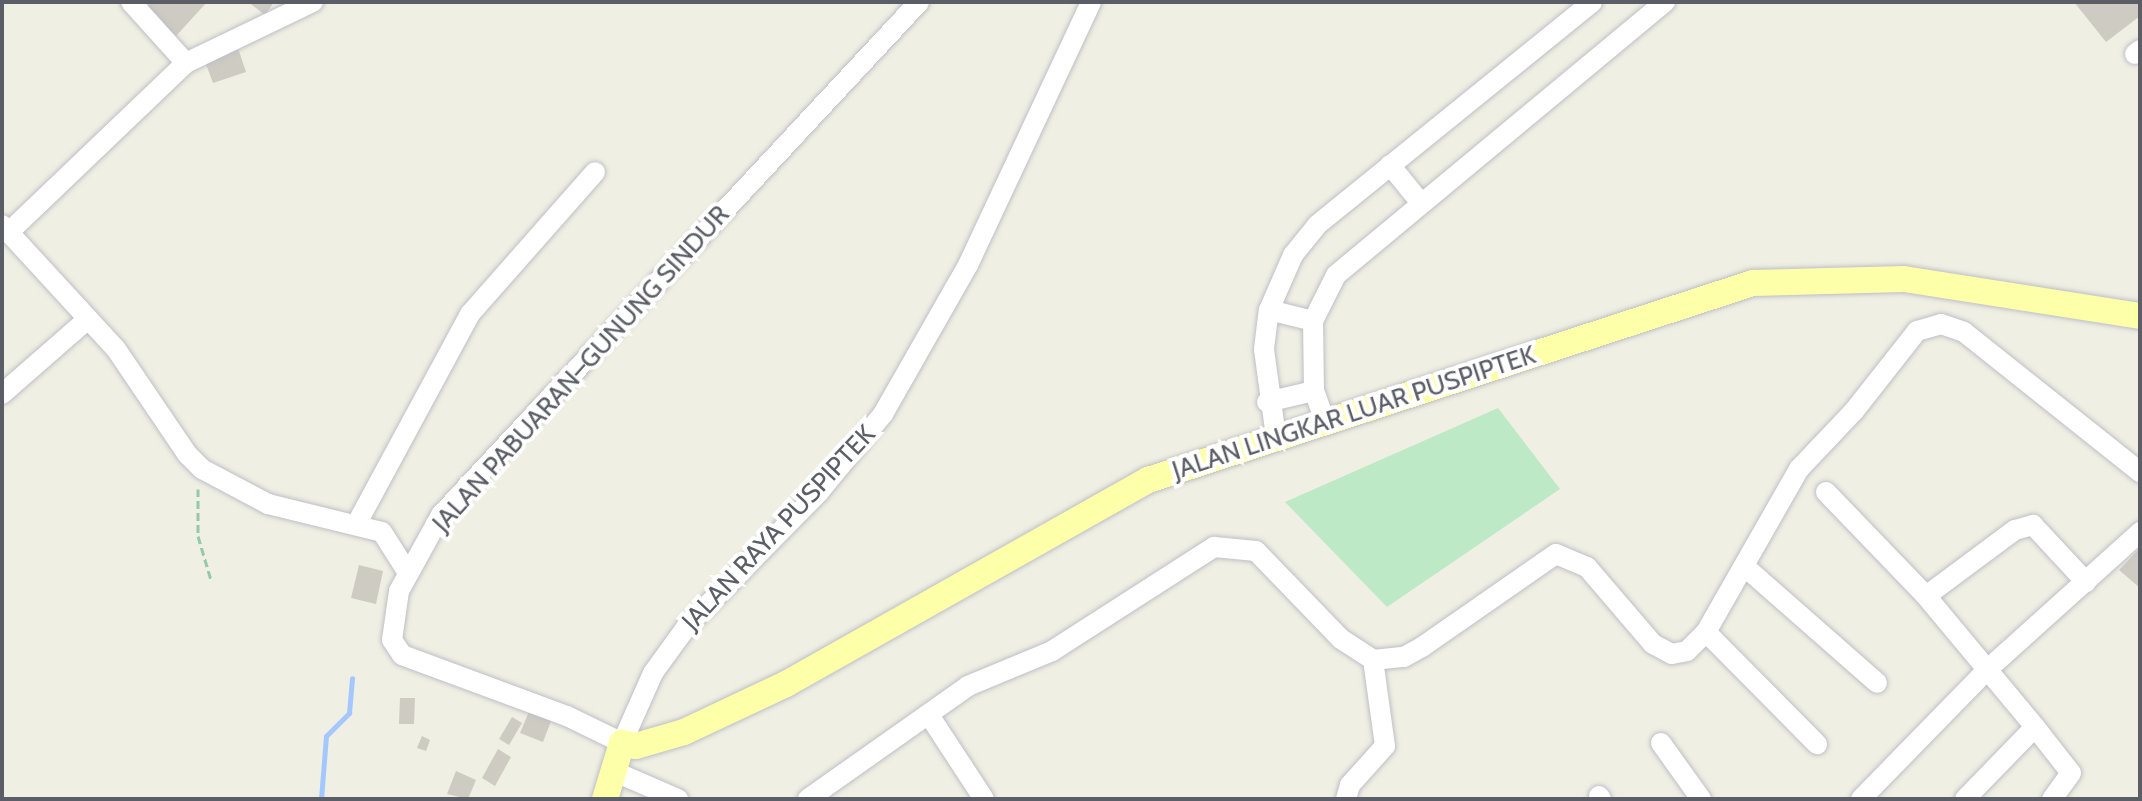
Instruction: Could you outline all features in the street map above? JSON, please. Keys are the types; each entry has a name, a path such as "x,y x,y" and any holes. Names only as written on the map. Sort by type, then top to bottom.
{"main road":[{"name":"JALAN LINGKAR LUAR PUSPIPTEK","path":"622,743 636,746 684,732 761,696 1148,480 1753,283 1904,279 2140,316"},
{"name":"JALAN RAYA PUSPIPTEK","path":"605,799 622,743"}],"street":[{"path":"131,2 186,63"},
{"path":"313,2 186,63 5,229 132,369 187,454 202,469 268,504 387,535 408,573"},
{"name":"JALAN PABUARAN–GUNUNG SINDUR","path":"622,743 580,721 402,655 392,640 399,591 441,515 919,2"},
{"name":"JALAN RAYA PUSPIPTEK","path":"622,743 653,673 687,626 819,492 883,414 968,265 1091,2"},
{"path":"1276,437 1267,402 1264,349 1269,310 1293,255 1317,225 1592,2"},
{"path":"1325,421 1314,391 1313,321 1336,275 1420,202 1665,2"},
{"path":"1390,165 1420,202"},
{"path":"356,525 470,314 595,172"},
{"path":"1269,310 1313,321"},
{"path":"2,394 88,319"},
{"path":"808,799 982,678 1052,651 1214,547 1256,551 1341,639 1373,660 1404,657 1422,647 1556,554 1587,567 1664,650 1687,651 1706,632 1799,469 1854,411 1917,331 1941,324 1964,332 2140,472"},
{"path":"1267,402 1314,391"},
{"path":"1826,492 1926,596 2071,773 2052,799"},
{"path":"1926,596 2015,530 2033,525 2086,582"},
{"path":"1861,799 1988,669 2140,532"},
{"path":"1744,566 1877,683"},
{"path":"1706,632 1817,744"},
{"path":"1346,799 1350,785 1385,746 1373,660"},
{"path":"929,715 984,799"},
{"path":"1965,799 2035,727"},
{"path":"1661,743 1701,799"},
{"path":"613,771 678,799"}],"path":[{"path":"202,469 198,536 211,580"}],"green space":[{"path":"1498,408 1560,489 1387,607 1285,502"}],"building":[{"path":"152,2 207,2 176,36 146,8"},
{"path":"248,2 274,2 265,15"},
{"path":"2074,2 2140,2 2140,16 2106,42"},
{"path":"237,45 246,72 213,83 203,56"},
{"path":"2140,548 2140,588 2119,570"},
{"path":"359,565 383,571 376,604 351,598"},
{"path":"400,698 415,698 414,724 399,724"},
{"path":"531,707 553,716 543,742 520,733"},
{"path":"512,717 522,723 509,745 499,739"},
{"path":"422,736 430,740 426,751 417,748"},
{"path":"498,749 511,757 495,786 482,778"},
{"path":"456,771 476,780 468,799 447,794"}],"waterway":[{"path":"321,799 326,736 349,713 352,678"}]}
